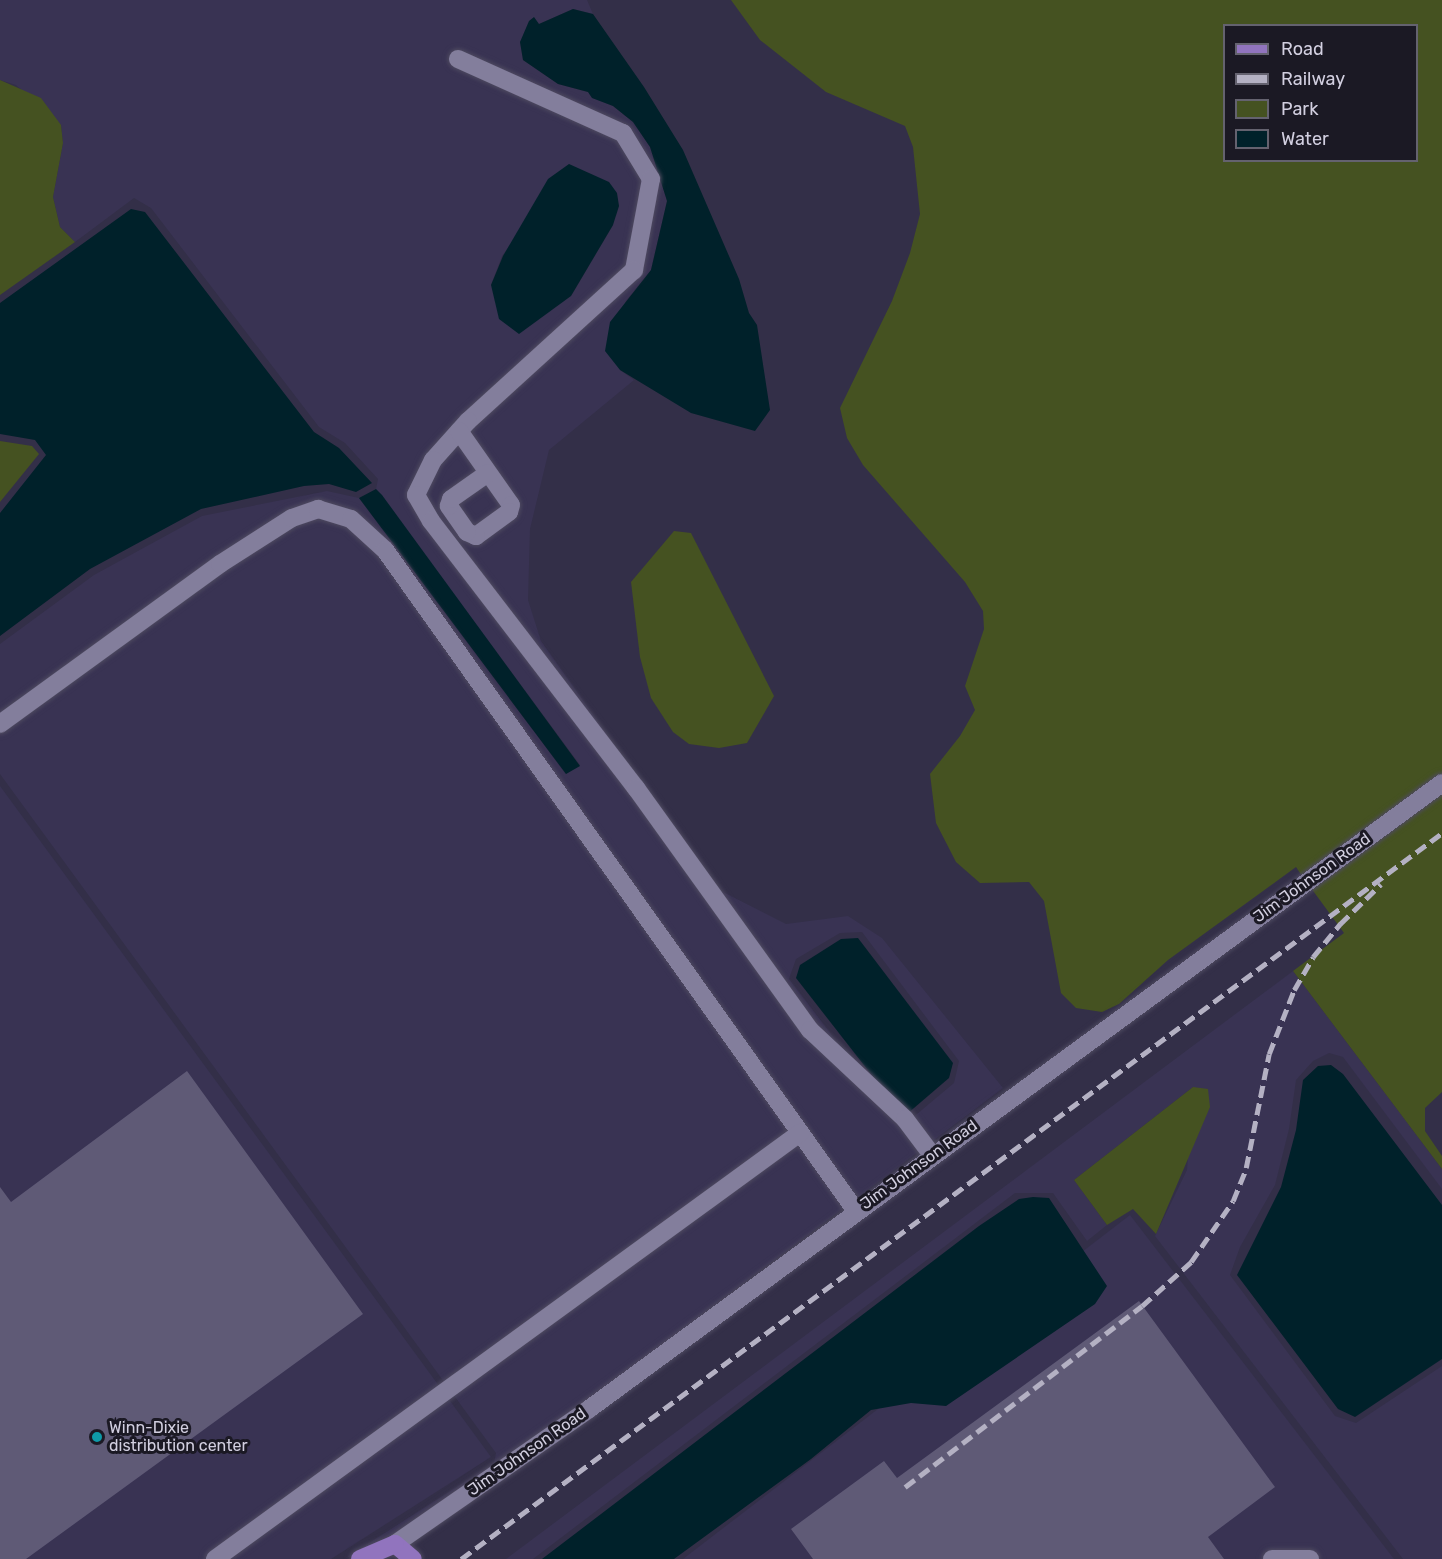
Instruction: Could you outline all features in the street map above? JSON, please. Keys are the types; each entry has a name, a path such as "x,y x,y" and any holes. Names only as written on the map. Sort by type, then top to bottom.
{"main road":[{"name":"Jim Johnson Road","path":"360,1559 398,1552"},
{"name":"Jim Johnson Road","path":"382,1559 398,1552"},
{"path":"398,1552 413,1559"}],"street":[{"path":"458,59 623,133 651,179 634,270 542,350 459,431 420,480 416,495 431,521 636,788 810,1030 905,1119 932,1155"},
{"path":"459,431 488,473"},
{"path":"0,724 220,564 292,518 318,509 351,519 385,550 856,1211"},
{"name":"Jim Johnson Road","path":"398,1552 932,1155 1442,783"},
{"path":"215,1559 800,1133"},
{"path":"1272,1559 1310,1559"}],"shaded area":[{"path":"0,0 587,0 593,14 573,9 539,24 520,42 523,60 558,84 588,92 593,98 613,106 633,122 650,147 667,201 651,270 625,302 620,370 634,380 549,450 530,529 528,600 541,641 681,839 723,892 786,924 848,916 882,938 1003,1088 584,1403 391,1538 344,1559 494,1463 496,1453 0,774 0,644 94,575 202,516 327,491 359,498 566,774 580,765 376,489 378,479 345,443 319,427 151,208 134,198 75,242 60,227 53,197 63,143 61,125 16,85 0,80","holes":["613,225 571,296 491,285 502,256 521,230","862,932 959,1061 954,1083 911,1119 889,1110 789,979 796,959 840,933"]},
{"path":"0,786 491,1457 331,1559 0,1559"},
{"path":"1293,971 1442,1169 1442,1189 1343,1057 1329,1053 1313,1061 1296,1080 1289,1129 1275,1185 1240,1247 1230,1275 1335,1416 1356,1423 1442,1366 1442,1559 1403,1559 1155,1236 1187,1170 1193,1087 1074,1180 1107,1225 1087,1241 1053,1193 1015,1193 533,1559 506,1559"},
{"path":"1130,1215 1394,1559 683,1559"}],"green space":[{"path":"731,0 1442,0 1442,774 1302,876 1296,867 1168,960 1119,1004 1102,1012 1076,1008 1061,993 1044,901 1029,882 980,883 956,862 936,823 930,774 960,736 975,710 965,686 984,629 983,611 965,582 863,465 847,438 840,408 892,301 910,253 920,214 913,147 905,126 826,92 760,40"},
{"path":"0,80 41,98 61,125 63,143 53,197 60,227 75,242 0,295"},
{"path":"0,441 32,446 39,454 0,502"},
{"path":"674,531 691,533 774,696 747,743 719,748 689,744 673,732 651,698 640,657 631,582"},
{"path":"1442,793 1442,1092 1425,1108 1425,1131 1442,1156 1442,1169 1293,971 1344,933 1311,888"},
{"path":"1193,1087 1208,1089 1210,1107 1156,1234 1133,1209 1107,1225 1074,1180"}],"water":[{"path":"573,9 593,14 644,87 683,150 739,279 749,313 757,325 770,410 755,431 691,413 620,370 605,351 610,322 651,270 667,201 650,147 633,122 613,106 592,98 588,92 558,84 523,60 520,42 529,21 534,17 539,24"},
{"path":"569,164 609,182 617,193 619,206 613,225 571,296 519,334 499,319 491,285 503,256 548,179"},
{"path":"131,209 145,212 314,432 339,448 372,483 356,492 329,484 304,486 201,509 90,569 0,636 0,513 46,455 35,440 0,434 0,303"},
{"path":"376,489 580,766 566,774 359,498"},
{"path":"858,938 953,1063 949,1078 907,1114 895,1105 796,978 800,965 841,939"},
{"path":"1331,1065 1343,1074 1442,1205 1442,1359 1355,1417 1338,1409 1237,1275 1281,1187 1296,1130 1303,1080 1318,1066"},
{"path":"1049,1198 1107,1286 1095,1304 946,1406 911,1403 871,1410 811,1459 674,1559 542,1559 979,1226 1019,1199"}],"building":[{"name":"Winn-Dixie distribution center","path":"187,1071 363,1314 26,1559 0,1559 0,1187 11,1202"},
{"path":"1139,1301 1275,1487 1208,1537 1224,1559 813,1559 791,1529 884,1461 897,1478"}],"railway":[{"path":"461,1559 1442,833"},
{"path":"905,1487 1142,1306 1191,1262 1233,1201 1246,1168 1269,1054 1294,990 1313,957 1340,924 1381,884"}],"place":[{"name":"Winn-Dixie distribution center","path":"97,1437"}]}
